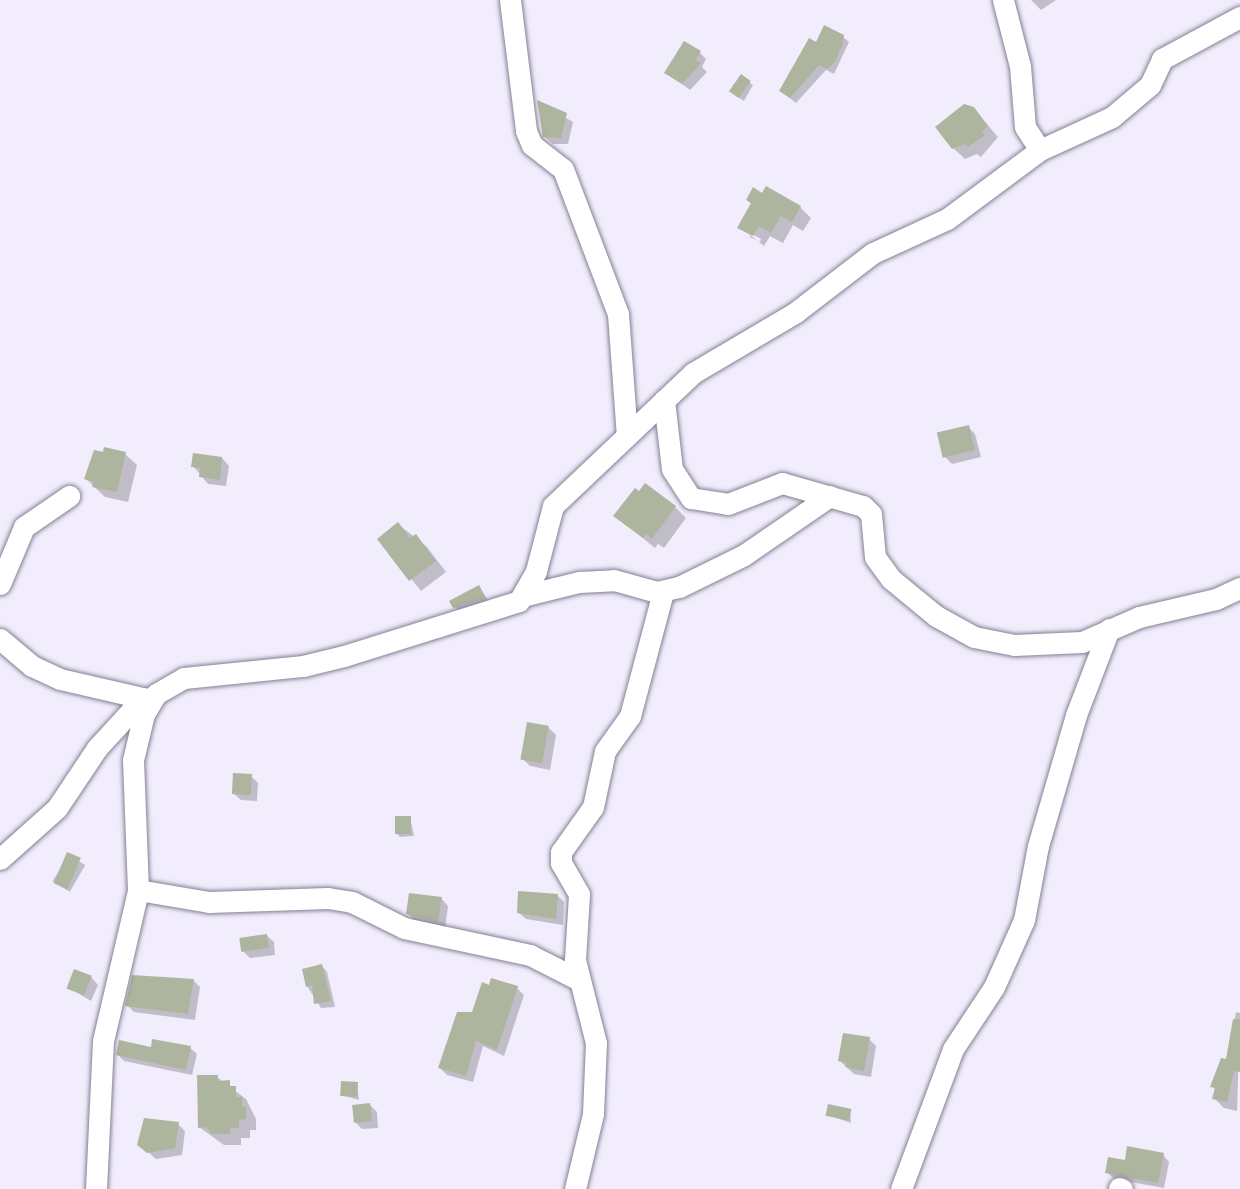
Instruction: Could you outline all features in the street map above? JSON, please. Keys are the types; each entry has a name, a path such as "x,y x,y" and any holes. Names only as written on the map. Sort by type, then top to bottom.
{"street":[{"path":"510,0 526,131 532,145 563,169 618,314 627,436"},
{"path":"1003,0 1020,66 1024,119 1040,150"},
{"path":"526,595 553,506 693,373 796,312 857,263 947,219 1040,150 1112,117 1150,85 1162,60 1240,17"},
{"path":"664,400 672,470 691,498 728,504 782,483 830,496 869,511 875,557 882,569 911,597 956,628 1014,645 1082,642 1109,629 1240,588"},
{"path":"0,584 31,518 69,496"},
{"path":"0,859 57,808 97,748 147,699 184,678 303,666 467,620 526,595 579,582 614,580 663,592 721,569 830,496"},
{"path":"575,1189 587,1148 597,1079 592,1018 579,980 573,941 579,894 560,860 561,852 593,807 605,751 630,716 663,592"},
{"path":"901,1189 953,1049 994,986 1024,920 1038,846 1076,715 1109,629"},
{"path":"0,639 32,666 60,680 147,699"},
{"path":"96,1189 103,1041 138,890 131,780 147,699"},
{"path":"138,890 209,902 328,898 352,902 404,928 530,955 579,980"}],"building":[{"path":"824,25 844,35 842,46 834,63 827,69 819,65 790,98 779,91 809,38 816,42"},
{"path":"684,41 701,51 695,60 701,63 682,84 664,73"},
{"path":"741,74 751,81 739,98 729,91"},
{"path":"537,100 567,113 561,138 543,137"},
{"path":"964,104 974,107 988,126 982,131 985,135 968,147 965,144 952,149 935,127"},
{"path":"766,186 801,206 792,222 781,216 771,233 759,226 753,236 737,228 751,203 746,200 753,187 762,193"},
{"path":"969,425 975,450 943,458 937,432"},
{"path":"104,447 126,452 117,492 92,487 94,482 84,479 94,450 103,452"},
{"path":"193,453 222,457 220,480 199,477 200,468 191,467"},
{"path":"645,483 676,506 652,539 646,534 643,538 613,516 635,488 639,491"},
{"path":"398,522 410,538 416,534 436,561 409,581 377,539"},
{"path":"479,585 486,598 453,608 449,601"},
{"path":"527,722 549,726 542,763 520,759"},
{"path":"233,773 252,774 251,795 232,794"},
{"path":"395,816 411,816 411,834 395,834"},
{"path":"67,852 81,858 68,889 54,883"},
{"path":"518,891 558,894 556,919 517,913"},
{"path":"409,893 442,897 438,922 406,914"},
{"path":"267,934 269,948 241,952 239,938"},
{"path":"322,964 331,1001 314,1004 312,985 306,987 302,969"},
{"path":"74,969 92,976 84,995 66,989"},
{"path":"132,975 194,979 188,1014 125,1006"},
{"path":"491,978 518,986 497,1050 476,1041 466,1076 438,1068 457,1012 472,1012 482,982 489,985"},
{"path":"1233,1019 1240,1019 1240,1072 1234,1071 1227,1102 1212,1099 1215,1088 1210,1087 1221,1058 1226,1059"},
{"path":"843,1033 870,1037 864,1071 845,1067 846,1063 838,1061"},
{"path":"152,1039 191,1046 186,1070 116,1055 119,1040 151,1047"},
{"path":"197,1075 218,1075 218,1081 230,1080 230,1086 236,1086 236,1097 242,1097 242,1107 246,1106 246,1119 239,1120 239,1128 230,1128 230,1134 212,1134 206,1127 198,1128"},
{"path":"341,1081 358,1082 357,1097 340,1096"},
{"path":"370,1103 372,1121 354,1123 352,1105"},
{"path":"828,1104 851,1109 849,1121 826,1116"},
{"path":"144,1118 179,1122 175,1148 147,1153 137,1145"},
{"path":"1127,1146 1164,1153 1158,1183 1105,1173 1108,1157 1125,1160"}]}
